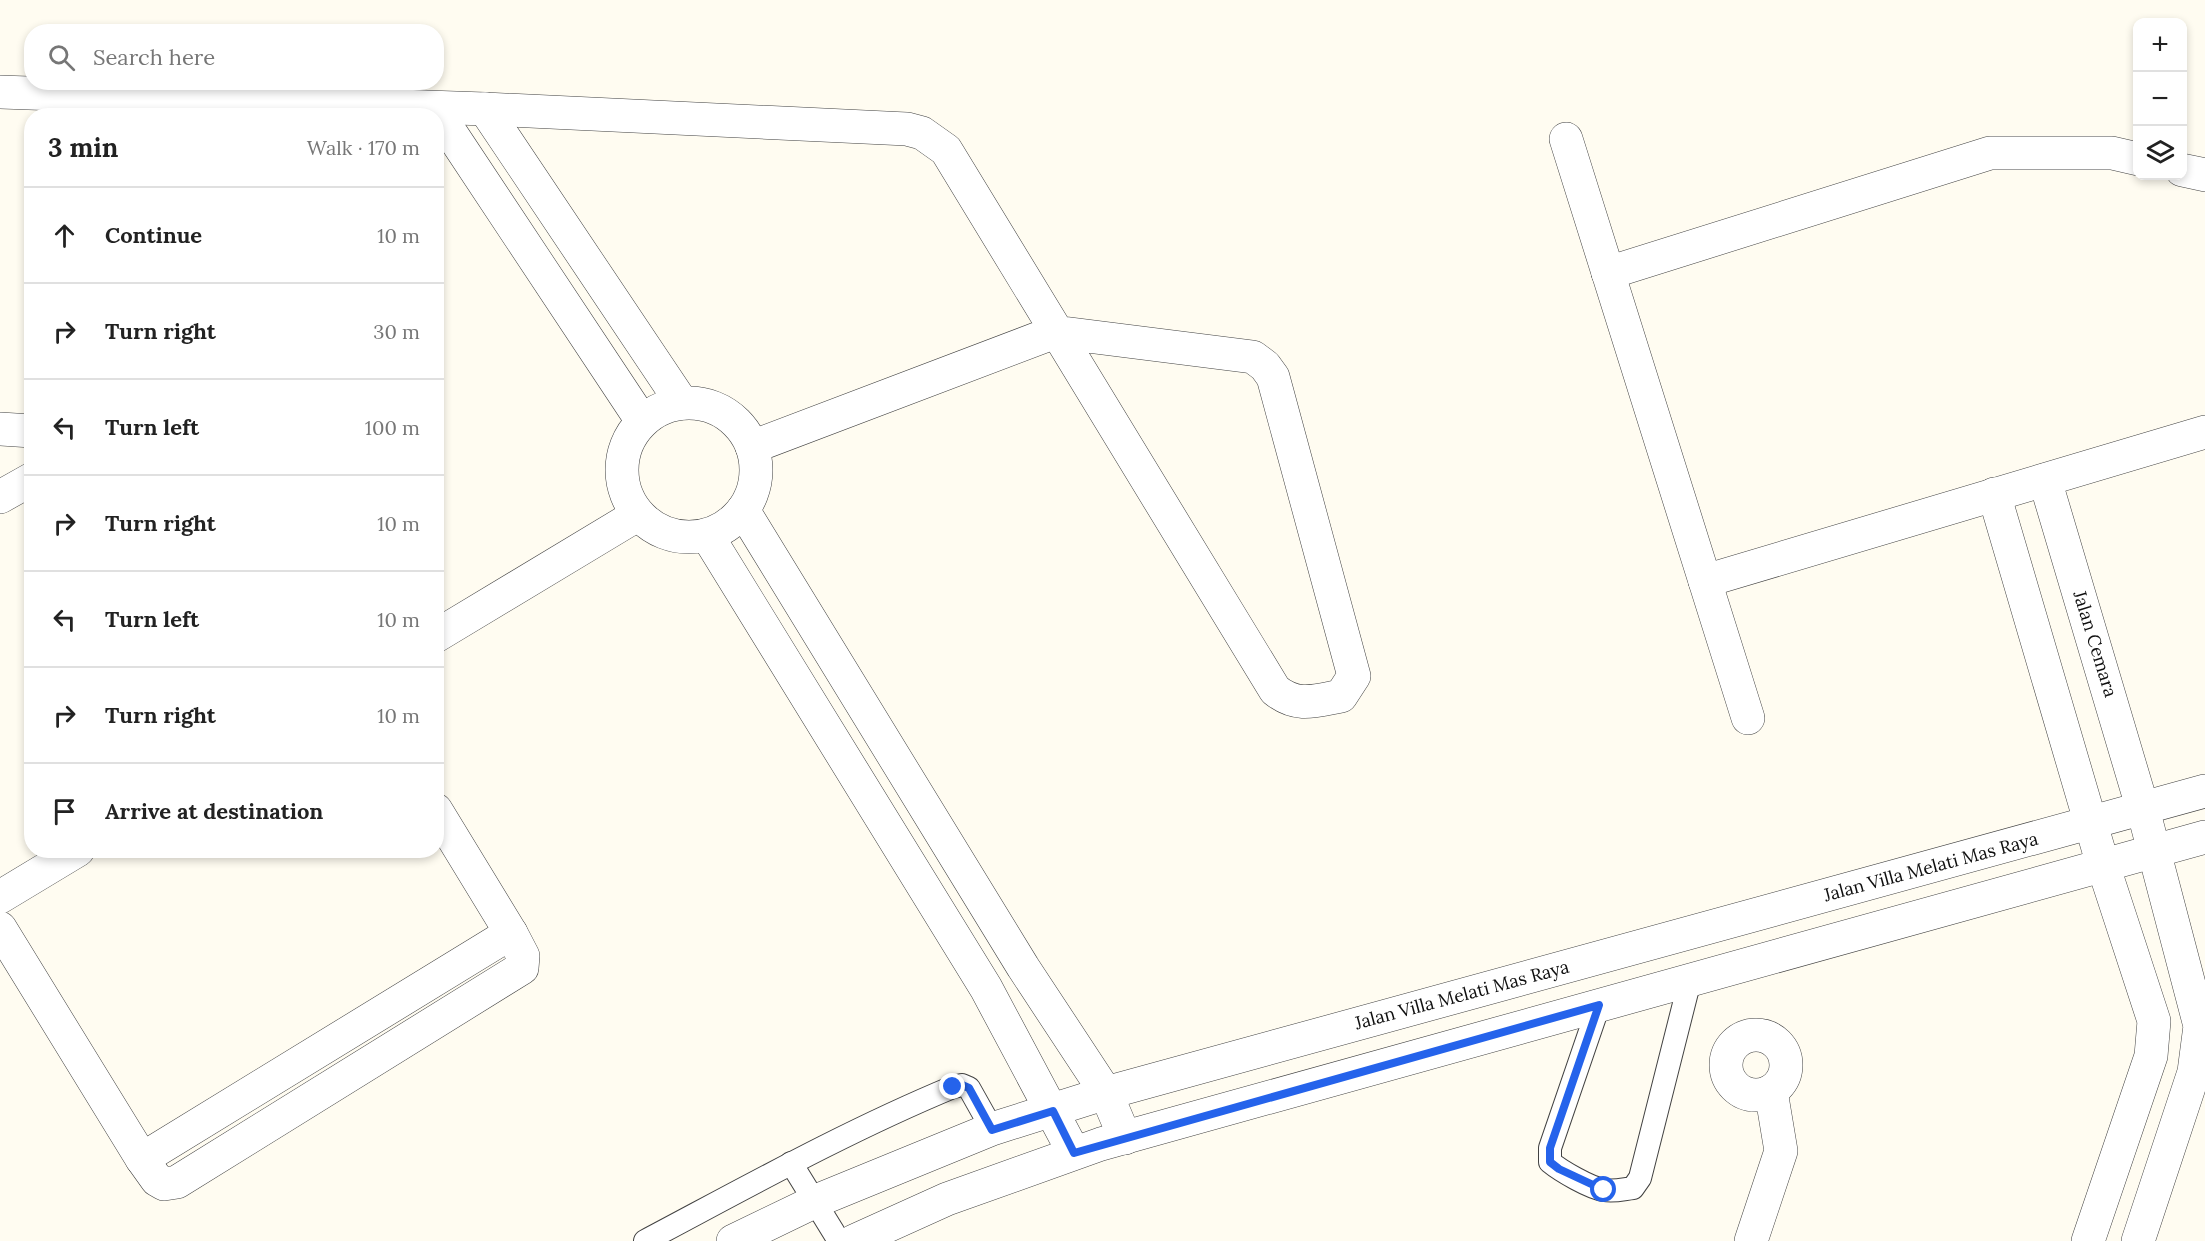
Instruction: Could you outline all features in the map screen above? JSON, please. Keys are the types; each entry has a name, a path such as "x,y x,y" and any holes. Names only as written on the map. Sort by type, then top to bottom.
{"street":[{"path":"0,92 409,108"},
{"path":"444,109 907,129 922,134 946,150 1055,332 1275,690 1286,699 1304,703 1341,696 1354,676 1273,377 1265,366 1253,357 1055,332 752,447"},
{"path":"485,109 681,403"},
{"path":"444,123 642,421"},
{"path":"1566,139 1748,718"},
{"path":"1608,273 1990,153 2112,153 2133,158"},
{"path":"2187,171 2205,175"},
{"path":"681,403 704,404 724,413 741,428 752,447 756,468 753,490 743,510 727,525 707,535 685,537 663,532 637,515 622,483 621,460 629,439 642,421 660,409 681,403"},
{"path":"0,429 24,431"},
{"path":"1705,581 2205,432"},
{"name":"Jalan Cemara","path":"2045,480 2143,808 2200,1026 2194,1072 2138,1241"},
{"path":"0,497 24,484"},
{"path":"1994,494 2103,865 2154,1021 2151,1056 2088,1241"},
{"path":"743,510 1023,967 1106,1093 1125,1137"},
{"path":"444,631 637,515"},
{"path":"707,535 986,988 1074,1153"},
{"name":"Jalan Villa Melati Mas Raya","path":"733,1241 816,1201 992,1130 1106,1093 2205,791"},
{"path":"0,928 142,1159 511,933 444,823"},
{"path":"854,1241 947,1199 1125,1137 2205,837"},
{"path":"0,897 65,858"},
{"path":"1751,1241 1781,1150 1771,1091"}],"lane":[{"path":"1599,1005 1550,1148 1550,1162 1559,1169 1604,1190 1633,1188 1640,1178 1690,980"},
{"path":"645,1241 791,1163 897,1111 962,1085 969,1088 992,1130"},
{"path":"791,1163 839,1241"}],"route":[{"path":"953,1087 962,1085 969,1088 992,1130 1053,1111 1074,1153 1599,1005 1550,1148 1550,1162 1559,1169 1604,1190"}]}
